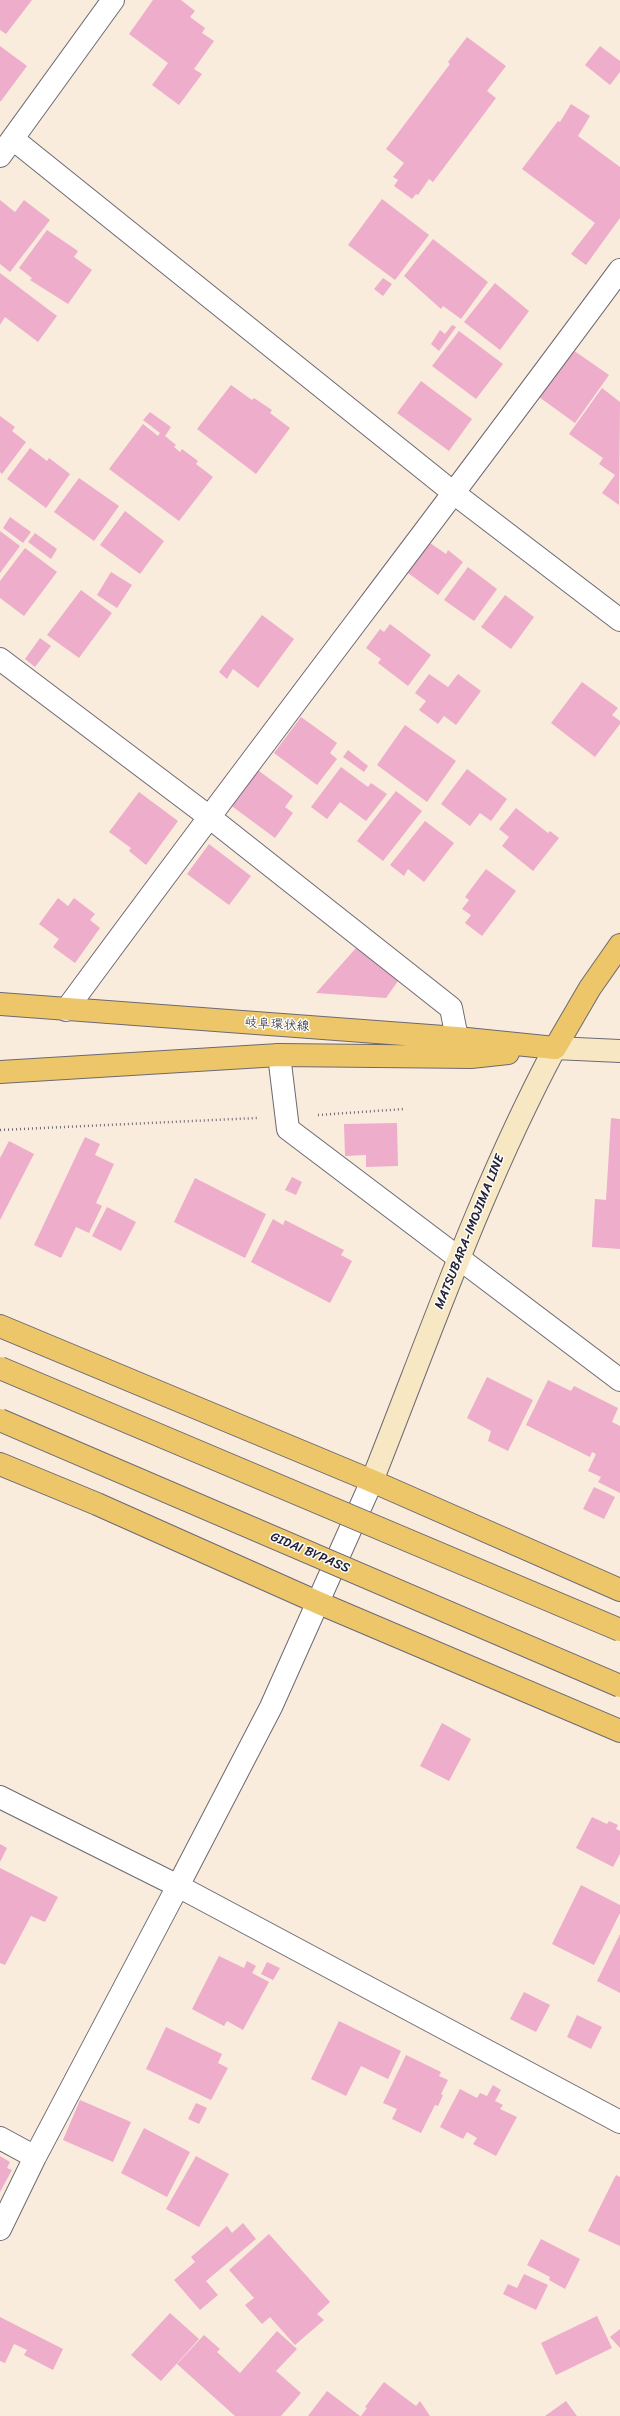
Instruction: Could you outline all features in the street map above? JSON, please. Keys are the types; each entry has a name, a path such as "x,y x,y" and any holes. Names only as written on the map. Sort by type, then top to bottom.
{"main road":[{"path":"554,1048 590,988 620,944"},
{"name":"岐阜環状線","path":"0,1004 457,1038 554,1048"},
{"path":"0,1072 279,1055 471,1057 554,1048 620,1051"},
{"name":"MATSUBARA-IMOJIMA LINE","path":"372,1481 459,1257 521,1110 554,1048"},
{"path":"0,1326 372,1481 617,1588"},
{"path":"0,1368 620,1630"},
{"name":"GIDAI BYPASS","path":"0,1420 620,1686"},
{"path":"0,1464 97,1504 319,1603 620,1730"}],"street":[{"path":"0,156 113,0"},
{"path":"13,138 454,494 620,620"},
{"path":"66,1010 208,816 454,494 620,270"},
{"path":"0,659 208,816 452,1008 457,1038"},
{"path":"279,1055 288,1129 620,1380"},
{"path":"0,2229 35,2157 271,1708 372,1481"},
{"path":"0,1797 178,1886 620,2122"},
{"path":"0,2138 35,2157"}],"path":[{"path":"0,1130 404,1109"}],"building":[{"path":"0,0 32,0 6,34 0,30"},
{"path":"153,0 181,0 195,11 190,17 205,28 202,33 214,41 194,69 202,74 179,105 152,85 168,63 129,34"},
{"path":"467,37 506,66 487,91 496,98 433,182 429,179 418,195 416,194 412,199 394,186 398,180 393,177 404,163 386,149 450,64 448,62"},
{"path":"0,46 27,66 1,101 0,101"},
{"path":"600,46 620,61 620,72 610,85 585,65"},
{"path":"571,104 590,116 578,136 620,167 620,218 586,265 571,254 595,223 522,169 558,121 560,122"},
{"path":"382,199 429,235 395,280 348,245"},
{"path":"0,200 15,212 24,200 50,220 10,272 0,264"},
{"path":"47,230 78,251 74,257 92,270 68,304 30,280 32,278 19,268"},
{"path":"433,239 488,282 461,319 443,306 441,309 404,276"},
{"path":"0,273 57,316 38,342 5,317 0,325"},
{"path":"383,278 392,284 383,296 374,289"},
{"path":"495,283 529,311 500,350 464,322"},
{"path":"452,325 456,327 439,351 431,344 440,330 445,334"},
{"path":"459,331 503,364 476,399 432,366"},
{"path":"573,350 609,375 575,423 539,397"},
{"path":"421,381 472,419 449,451 397,413"},
{"path":"231,385 252,400 254,398 272,410 270,413 290,428 256,474 197,429"},
{"path":"602,388 620,402 619,505 602,493 615,475 599,464 603,458 569,434"},
{"path":"150,412 171,427 165,436 176,445 174,447 180,452 182,449 198,461 196,464 213,477 179,521 109,469 143,424 158,436 160,433 143,420"},
{"path":"0,416 15,427 12,431 26,442 2,474 0,472"},
{"path":"30,448 47,461 49,458 70,474 46,508 7,479"},
{"path":"79,478 119,506 94,541 54,512"},
{"path":"125,511 164,541 140,574 100,545"},
{"path":"10,517 31,532 23,543 3,528"},
{"path":"0,531 20,546 0,573"},
{"path":"35,533 57,549 51,559 28,542"},
{"path":"430,543 446,554 448,550 463,562 438,595 408,573"},
{"path":"25,548 57,572 24,616 0,598 0,581"},
{"path":"468,567 497,589 474,621 444,600"},
{"path":"111,572 132,585 117,608 97,595"},
{"path":"81,590 112,613 79,658 47,635"},
{"path":"505,595 534,617 511,649 481,627"},
{"path":"262,615 294,639 258,688 233,669 227,679 219,672"},
{"path":"390,624 431,655 408,686 378,663 381,659 366,648 380,629 384,632"},
{"path":"40,638 51,646 35,667 25,659"},
{"path":"429,674 448,687 458,674 481,691 456,725 444,716 438,724 419,710 426,701 415,693"},
{"path":"582,682 618,708 612,715 620,721 620,724 595,757 551,723"},
{"path":"301,717 337,743 330,753 337,759 317,785 274,753"},
{"path":"405,725 456,761 427,802 377,765"},
{"path":"348,750 368,766 364,772 343,757"},
{"path":"341,767 368,787 371,783 387,794 366,821 340,802 327,819 311,807"},
{"path":"255,768 293,796 285,807 293,813 275,838 229,804"},
{"path":"467,769 507,799 491,821 480,813 470,826 441,804"},
{"path":"396,791 422,811 383,861 357,841"},
{"path":"139,792 178,821 146,865 129,851 131,848 109,832"},
{"path":"516,808 548,833 550,831 559,838 533,871 502,846 509,837 499,829"},
{"path":"425,821 454,843 424,882 408,869 404,876 390,865"},
{"path":"209,844 251,876 229,905 187,874"},
{"path":"486,869 516,891 482,936 465,923 471,915 462,909 469,900 465,897"},
{"path":"58,898 68,906 74,898 95,914 90,920 100,928 75,963 53,947 59,939 39,924"},
{"path":"356,948 398,981 386,998 316,993"},
{"path":"611,1118 620,1119 620,1249 592,1247 595,1199 606,1200"},
{"path":"397,1123 398,1166 366,1167 366,1155 345,1156 344,1124"},
{"path":"85,1137 100,1144 95,1155 114,1164 96,1203 102,1206 89,1233 76,1227 61,1258 34,1245"},
{"path":"9,1141 34,1154 0,1220 0,1158"},
{"path":"292,1177 302,1182 296,1195 285,1190"},
{"path":"195,1178 266,1214 245,1258 174,1222"},
{"path":"107,1207 136,1222 121,1251 92,1236"},
{"path":"273,1219 283,1225 285,1220 344,1250 341,1255 352,1261 330,1303 251,1262"},
{"path":"487,1377 533,1400 508,1451 488,1441 491,1431 467,1418"},
{"path":"548,1380 571,1391 574,1386 618,1408 612,1422 620,1426 620,1493 598,1482 601,1477 588,1471 596,1454 592,1452 590,1457 526,1425"},
{"path":"594,1487 615,1497 604,1519 583,1509"},
{"path":"442,1723 471,1739 449,1781 420,1766"},
{"path":"592,1817 607,1824 609,1821 618,1825 616,1829 620,1831 620,1854 613,1867 576,1848"},
{"path":"0,1844 7,1848 0,1862"},
{"path":"0,1868 58,1897 45,1922 31,1916 5,1965 0,1963"},
{"path":"581,1885 620,1905 620,1913 594,1965 552,1944"},
{"path":"620,1934 620,1993 597,1981"},
{"path":"219,1956 244,1968 247,1961 256,1966 252,1973 269,1982 243,2030 227,2021 224,2026 192,2009"},
{"path":"267,1962 280,1968 273,1980 261,1974"},
{"path":"524,1992 550,2005 536,2032 510,2019"},
{"path":"577,2015 602,2027 591,2049 567,2037"},
{"path":"339,2021 401,2051 388,2079 361,2066 346,2096 311,2079"},
{"path":"166,2027 222,2054 218,2063 228,2068 211,2100 146,2069"},
{"path":"406,2055 441,2072 439,2076 448,2080 441,2094 443,2095 438,2106 435,2105 421,2133 392,2119 397,2109 383,2103"},
{"path":"493,2085 501,2090 495,2101 503,2105 500,2109 517,2117 496,2156 473,2144 477,2138 467,2132 463,2139 440,2127 460,2089 477,2098 480,2093 487,2096"},
{"path":"80,2100 131,2122 113,2162 63,2140"},
{"path":"196,2103 207,2108 199,2124 188,2119"},
{"path":"144,2128 190,2152 167,2197 121,2173"},
{"path":"0,2156 10,2162 7,2168 12,2170 0,2192"},
{"path":"196,2156 229,2174 199,2227 166,2209"},
{"path":"616,2175 620,2177 620,2246 588,2231"},
{"path":"243,2223 256,2239 206,2281 218,2295 200,2310 174,2280 195,2262 191,2257 227,2226 232,2233"},
{"path":"269,2234 330,2302 317,2314 324,2320 295,2345 270,2317 262,2324 245,2305 254,2298 229,2270"},
{"path":"541,2239 580,2259 565,2289 549,2280 550,2277 527,2265"},
{"path":"524,2274 548,2285 536,2310 503,2294 508,2284 517,2288"},
{"path":"170,2313 199,2339 161,2381 131,2355"},
{"path":"597,2316 612,2348 556,2375 541,2343"},
{"path":"0,2317 63,2349 53,2370 24,2355 27,2350 14,2344 5,2363 0,2361"},
{"path":"620,2329 620,2348 610,2337"},
{"path":"277,2331 297,2349 276,2371 301,2393 281,2416 235,2416 177,2364 204,2335 220,2349 217,2352 240,2373"},
{"path":"384,2382 416,2406 420,2401 430,2416 361,2416 367,2408 365,2407"},
{"path":"327,2391 360,2416 308,2416"},
{"path":"566,2401 577,2416 545,2416"}]}
